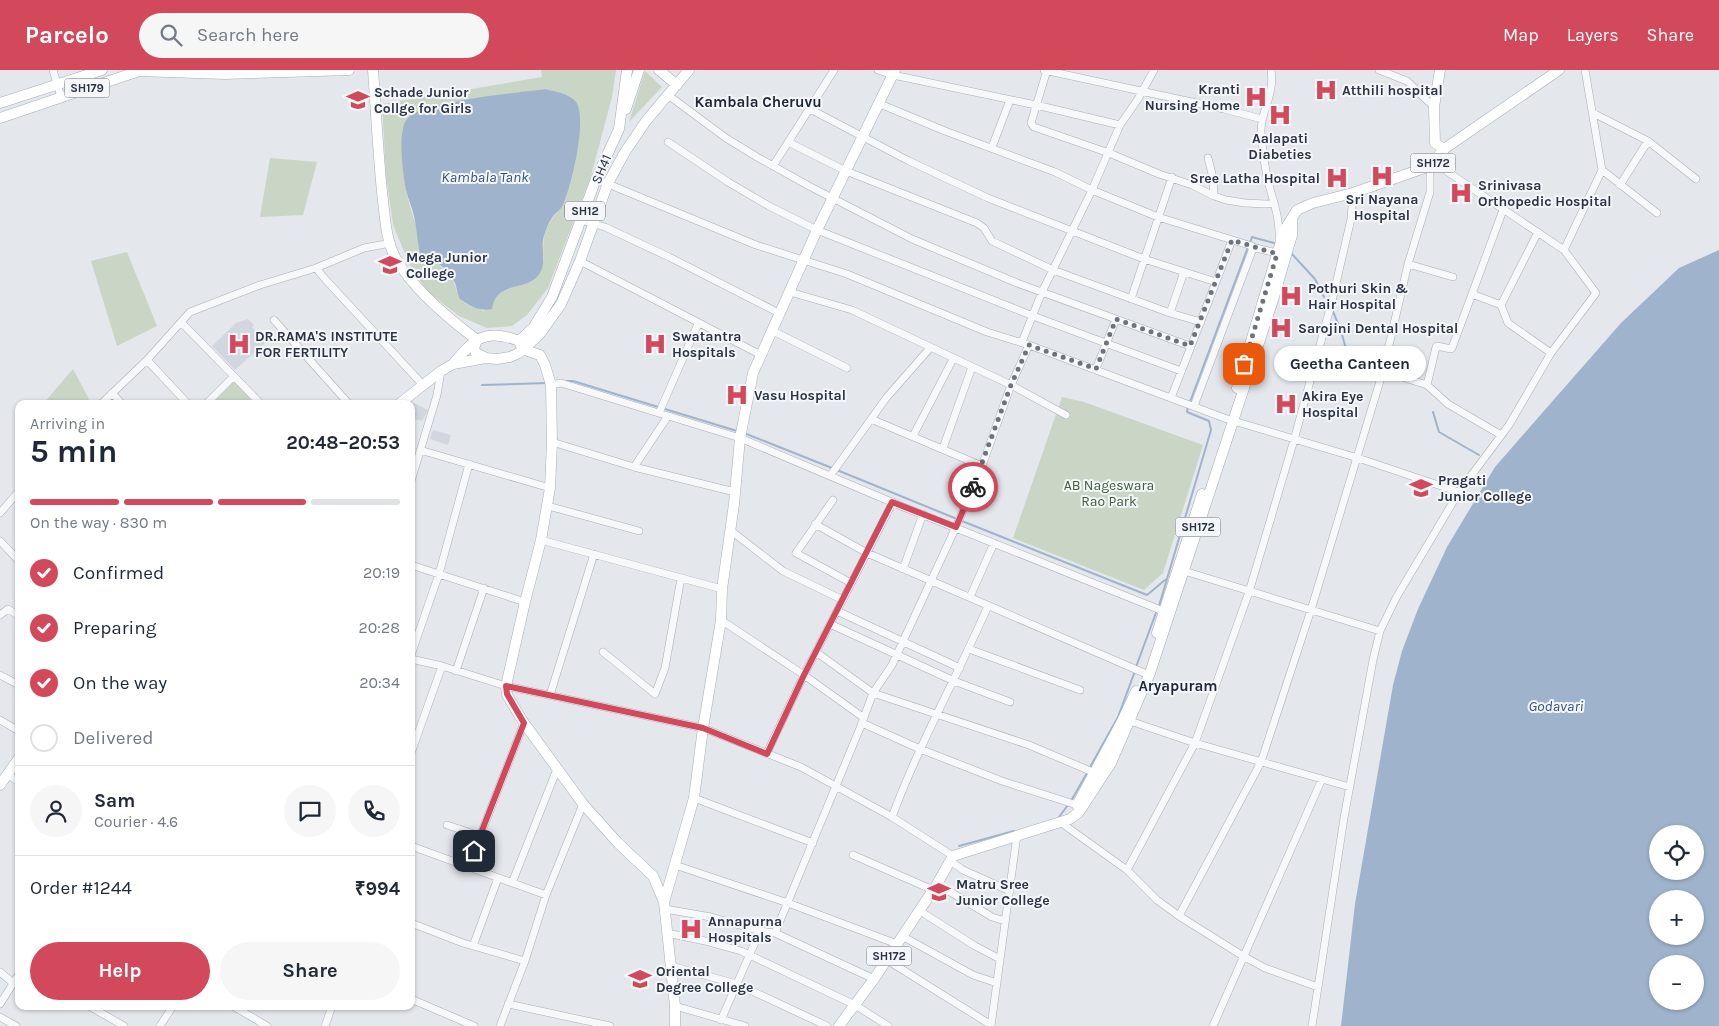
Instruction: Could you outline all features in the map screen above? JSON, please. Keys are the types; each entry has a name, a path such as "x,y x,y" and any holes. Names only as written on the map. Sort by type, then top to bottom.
{"main road":[{"name":"SH179","path":"0,103 102,70"},
{"name":"SH179","path":"0,118 148,71 349,70"},
{"path":"373,70 378,153 387,231 396,258 409,277 438,307 477,340"},
{"name":"SH41","path":"520,345 552,297 596,179 619,129 627,70"},
{"name":"SH12","path":"619,129 640,70"},
{"path":"659,70 677,85"},
{"path":"520,345 539,335 561,304 580,261 608,183 625,152 646,121 689,70"},
{"path":"1440,70 1434,107 1435,143 1444,149"},
{"name":"SH172","path":"839,1026 874,979 920,911 951,858 1017,835 1065,821 1080,812 1111,763 1150,673 1184,571 1230,420 1284,231 1292,221 1297,210 1314,202 1353,193 1432,164 1444,149 1559,70"},
{"path":"664,906 694,798 703,728 721,620 722,589 740,438 753,373 817,230 894,73"},
{"name":"SH172","path":"1065,821 1077,805 1122,721 1144,673 1163,610 1230,420 1292,235 1292,221"},
{"path":"477,340 494,334 540,355 550,383 552,442 548,506 506,686 507,694 524,723 583,804 618,843 652,876 664,906 675,1006 675,1026"},
{"path":"477,340 474,348 476,353 486,358"},
{"name":"SH12","path":"405,400 441,371 453,364 477,340"},
{"name":"SH12","path":"453,364 486,358 498,360 510,357 519,353 520,345"},
{"path":"0,785 15,763"}],"street":[{"path":"54,70 61,98"},
{"path":"773,166 834,70"},
{"path":"878,70 1120,125"},
{"path":"1262,119 1046,70 1031,123 1034,127 1109,153 1226,200 1245,203 1274,203"},
{"path":"775,933 873,693 892,665 903,643 982,466 1026,344 1033,316 1042,292 1092,190 1120,125 1154,70"},
{"path":"880,104 945,131 1055,172 1092,190 1158,217 1252,247 1278,251 1280,226 1269,182 1262,141 1262,119 1270,95 1271,70"},
{"path":"1379,70 1407,81 1434,107"},
{"path":"1564,250 1602,170 1585,70"},
{"path":"668,95 726,138 773,166 912,239 1042,292 1190,346"},
{"path":"992,147 1010,100"},
{"path":"810,109 978,194 1144,259 1216,282"},
{"path":"1593,113 1648,141 1696,179"},
{"path":"1620,185 1648,141"},
{"path":"668,142 728,182 769,206 817,230 1033,316 1181,371"},
{"path":"788,142 846,171 977,223 984,228 992,241 1053,270 1170,313 1201,322"},
{"path":"1208,158 1213,178 1214,196"},
{"path":"1179,916 1261,762 1312,610 1383,371 1408,264 1430,192 1432,164 1564,250 1596,293 1551,353 1501,435 1459,492 1396,598 1380,631 1344,818 1312,1026"},
{"path":"1602,170 1657,213"},
{"path":"1131,299 1172,177"},
{"path":"596,179 756,245 848,274 986,332 1096,369 1230,420 1358,458 1459,492"},
{"path":"1127,870 1194,743 1249,592 1294,440 1346,247 1352,219 1353,193"},
{"path":"1427,385 1436,347 1451,350 1452,348 1503,210"},
{"path":"581,220 605,227 661,253 779,313"},
{"path":"1501,305 1538,232"},
{"path":"1171,398 1232,240"},
{"path":"106,400 147,360 190,312 260,285 316,268 364,248 391,242"},
{"path":"1194,406 1252,247"},
{"path":"580,261 698,324 761,355"},
{"path":"1408,264 1453,276"},
{"path":"316,268 423,385"},
{"path":"1170,313 1184,272"},
{"path":"790,292 852,310 1011,385 1066,415"},
{"path":"1472,294 1501,305 1508,323 1551,353"},
{"path":"1096,369 1116,319"},
{"path":"274,320 345,400"},
{"path":"181,322 257,400"},
{"path":"658,413 698,324"},
{"path":"771,330 847,368"},
{"path":"830,476 887,397 930,348"},
{"path":"913,436 953,359"},
{"path":"147,360 184,400"},
{"path":"943,448 972,367"},
{"path":"415,467 437,395 441,371"},
{"path":"1383,371 1427,385 1448,404 1501,435"},
{"path":"210,400 234,376"},
{"path":"550,383 561,383 740,438 892,502 1163,610"},
{"path":"112,393 118,400"},
{"path":"634,467 668,416"},
{"path":"871,419 982,466"},
{"path":"552,442 634,467 735,492"},
{"path":"420,450 550,488"},
{"path":"415,645 438,574 469,464"},
{"path":"0,513 15,496"},
{"path":"833,500 796,553 851,583"},
{"path":"767,754 804,675 892,502"},
{"path":"548,506 639,531"},
{"path":"903,569 924,514"},
{"path":"816,524 903,569 1144,673"},
{"path":"730,530 783,571 842,600"},
{"path":"541,540 722,589"},
{"path":"0,541 15,556"},
{"path":"970,597 994,543"},
{"path":"550,695 594,554"},
{"path":"415,566 525,602"},
{"path":"1184,571 1380,631"},
{"path":"603,652 655,694 666,668 681,578"},
{"path":"456,670 484,588"},
{"path":"892,817 920,750 988,606"},
{"path":"0,615 8,609 15,613"},
{"path":"837,611 960,668"},
{"path":"721,620 804,675 863,720 920,750 1002,781 1077,805"},
{"path":"830,624 954,681 1010,702"},
{"path":"969,649 1080,690"},
{"path":"816,652 873,693 937,716 979,727 1029,745 1094,773"},
{"path":"415,658 506,686 703,728 800,767 836,786 892,817 951,858 963,870 1010,891"},
{"path":"415,742 442,666"},
{"path":"0,675 15,683"},
{"path":"0,720 15,729"},
{"path":"1130,721 1194,743 1350,788"},
{"path":"468,867 524,723"},
{"path":"415,726 420,729"},
{"path":"512,883 557,769"},
{"path":"6,774 15,780"},
{"path":"1213,1026 1322,779"},
{"path":"694,798 813,843"},
{"path":"500,1026 525,961 546,896 583,804"},
{"path":"1065,821 1127,870 1157,900 1179,916 1266,968 1318,987"},
{"path":"447,825 480,836"},
{"path":"887,960 991,1025 1017,835"},
{"path":"415,847 546,896"},
{"path":"853,855 935,887 992,917 1005,921"},
{"path":"675,865 900,940 997,983"},
{"path":"473,946 498,878"},
{"path":"664,906 775,933 874,979"},
{"path":"920,911 1000,960"},
{"path":"415,924 473,946 525,961"},
{"path":"721,1020 760,930"},
{"path":"667,933 729,947 855,1005 888,1026"},
{"path":"671,966 737,984 827,1026"},
{"path":"0,972 13,983"},
{"path":"0,1004 15,980"},
{"path":"415,1002 474,1026"},
{"path":"508,1004 610,1026"},
{"path":"675,1006 745,1026"},
{"path":"96,1010 124,1026"},
{"path":"160,1026 170,1010"},
{"path":"240,1010 266,1026"},
{"path":"325,1026 331,1010"},
{"path":"0,1017 16,1026"}],"shaded area":[{"name":"DR.RAMA'S INSTITUTE FOR FERTILITY","path":"248,319 265,343 235,370 212,346 236,323"},
{"path":"415,404 428,410 422,421 415,419"},
{"path":"433,430 451,435 448,445 430,439"}],"green space":[{"path":"541,70 616,70 612,97 591,176 548,288 527,315 512,326 487,328 459,316 427,291 409,264 393,224 386,175 382,104 542,77","holes":["545,89 570,96 562,207 548,225 543,244 544,260 521,284 498,293 484,311 472,307 459,296 453,280 436,261 419,232 404,180 402,162 403,129 444,103"]},
{"path":"645,71 662,87 629,122"},
{"path":"270,158 317,162 303,215 260,217"},
{"path":"127,252 157,326 117,346 91,261"},
{"path":"73,369 89,399 88,400 46,400"},
{"path":"234,381 252,400 215,400"},
{"name":"AB Nageswara Rao Park","path":"1062,397 1084,402 1203,445 1163,573 1144,590 1013,538"}],"water":[{"name":"Kambala Tank","path":"545,89 570,97 576,102 579,110 579,138 570,185 562,207 549,222 543,241 543,264 540,273 528,283 506,290 500,294 495,300 492,309 479,309 460,299 455,283 445,269 420,254 414,216 403,175 401,143 404,125 407,119 416,113 431,107 472,99"},
{"name":"Godavari","path":"1719,250 1719,1026 1341,1026 1355,904 1393,685 1402,651 1418,609 1447,547 1495,467 1621,323 1679,268"}],"waterway":[{"path":"1250,243 1252,237 1274,243"},
{"path":"1190,402 1248,247"},
{"path":"1291,253 1315,279 1324,297"},
{"path":"1332,309 1341,331 1351,367"},
{"path":"567,381 573,381 737,431"},
{"path":"482,385 547,383"},
{"path":"1159,606 1211,430 1209,421 1187,412 1188,406"},
{"path":"1433,412 1439,432 1479,455"},
{"path":"744,433 832,468"},
{"path":"837,470 957,519"},
{"path":"962,521 1147,595 1165,580"},
{"path":"1136,667 1157,610"},
{"path":"1089,769 1118,717 1135,671"},
{"path":"1071,801 1087,773"},
{"path":"1059,817 1068,805"},
{"path":"959,846 1014,831"}],"way so far":[{"path":"973,487 1011,385 1029,345 1096,369 1116,319 1190,346 1232,240 1277,254 1244,364"}],"place":[{"name":"Atthili hospital","path":"1326,90"},
{"name":"Kranti Nursing Home","path":"1256,97"},
{"name":"Schade Junior Collge for Girls","path":"358,100"},
{"name":"Aalapati Diabeties","path":"1280,115"},
{"name":"Sri Nayana Hospital","path":"1382,176"},
{"name":"Sree Latha Hospital","path":"1337,178"},
{"name":"Srinivasa Orthopedic Hospital","path":"1461,193"},
{"name":"Mega Junior College","path":"390,265"},
{"name":"Pothuri Skin & Hair Hospital","path":"1291,296"},
{"name":"Sarojini Dental Hospital","path":"1281,328"},
{"name":"DR.RAMA'S INSTITUTE FOR FERTILITY","path":"239,344"},
{"name":"Swatantra Hospitals","path":"655,344"},
{"name":"Geetha Canteen","path":"1244,364"},
{"name":"Vasu Hospital","path":"737,395"},
{"name":"Akira Eye Hospital","path":"1286,404"},
{"name":"Pragati Junior College","path":"1421,488"},
{"name":"Matru Sree Junior College","path":"939,892"},
{"name":"Annapurna Hospitals","path":"691,929"},
{"name":"Oriental Degree College","path":"640,979"}],"district":[{"name":"Kambala Cheruvu","path":"758,102"},
{"name":"Aryapuram","path":"1178,686"}],"route":[{"path":"474,851 524,723 507,694 506,686 703,728 767,754 804,675 892,502 956,527 973,487"}]}
